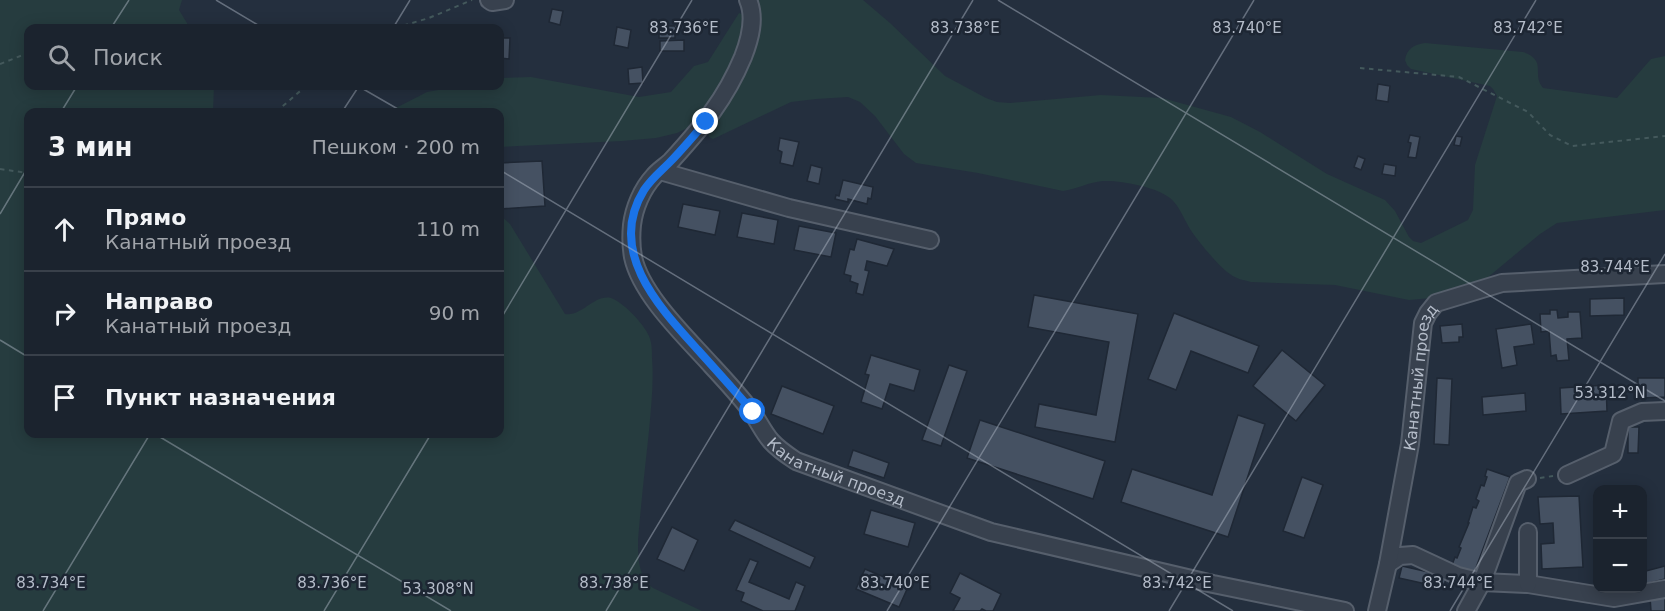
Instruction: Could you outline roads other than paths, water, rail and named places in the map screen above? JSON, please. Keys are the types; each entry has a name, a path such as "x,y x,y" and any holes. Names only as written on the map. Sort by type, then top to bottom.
{"street":[{"path":"489,0 492,2 505,0"},
{"name":"Канатный проезд","path":"748,0 752,8 752,27 746,50 730,85 706,122 643,192 634,214 631,237 633,258 641,279 677,327 753,412 769,440 796,461 991,532 1213,584 1345,611"},
{"path":"664,167 789,208 930,240"},
{"name":"Канатный проезд","path":"1363,611 1375,611 1388,564 1410,444 1423,323 1436,303 1502,283 1665,274"},
{"path":"1567,475 1612,454 1621,421 1642,412 1665,411"},
{"path":"1466,611 1482,582 1518,483 1527,479"},
{"path":"1528,532 1528,584"},
{"path":"1388,564 1400,556 1413,555 1458,576 1482,582 1528,584 1614,598 1665,589"}]}
